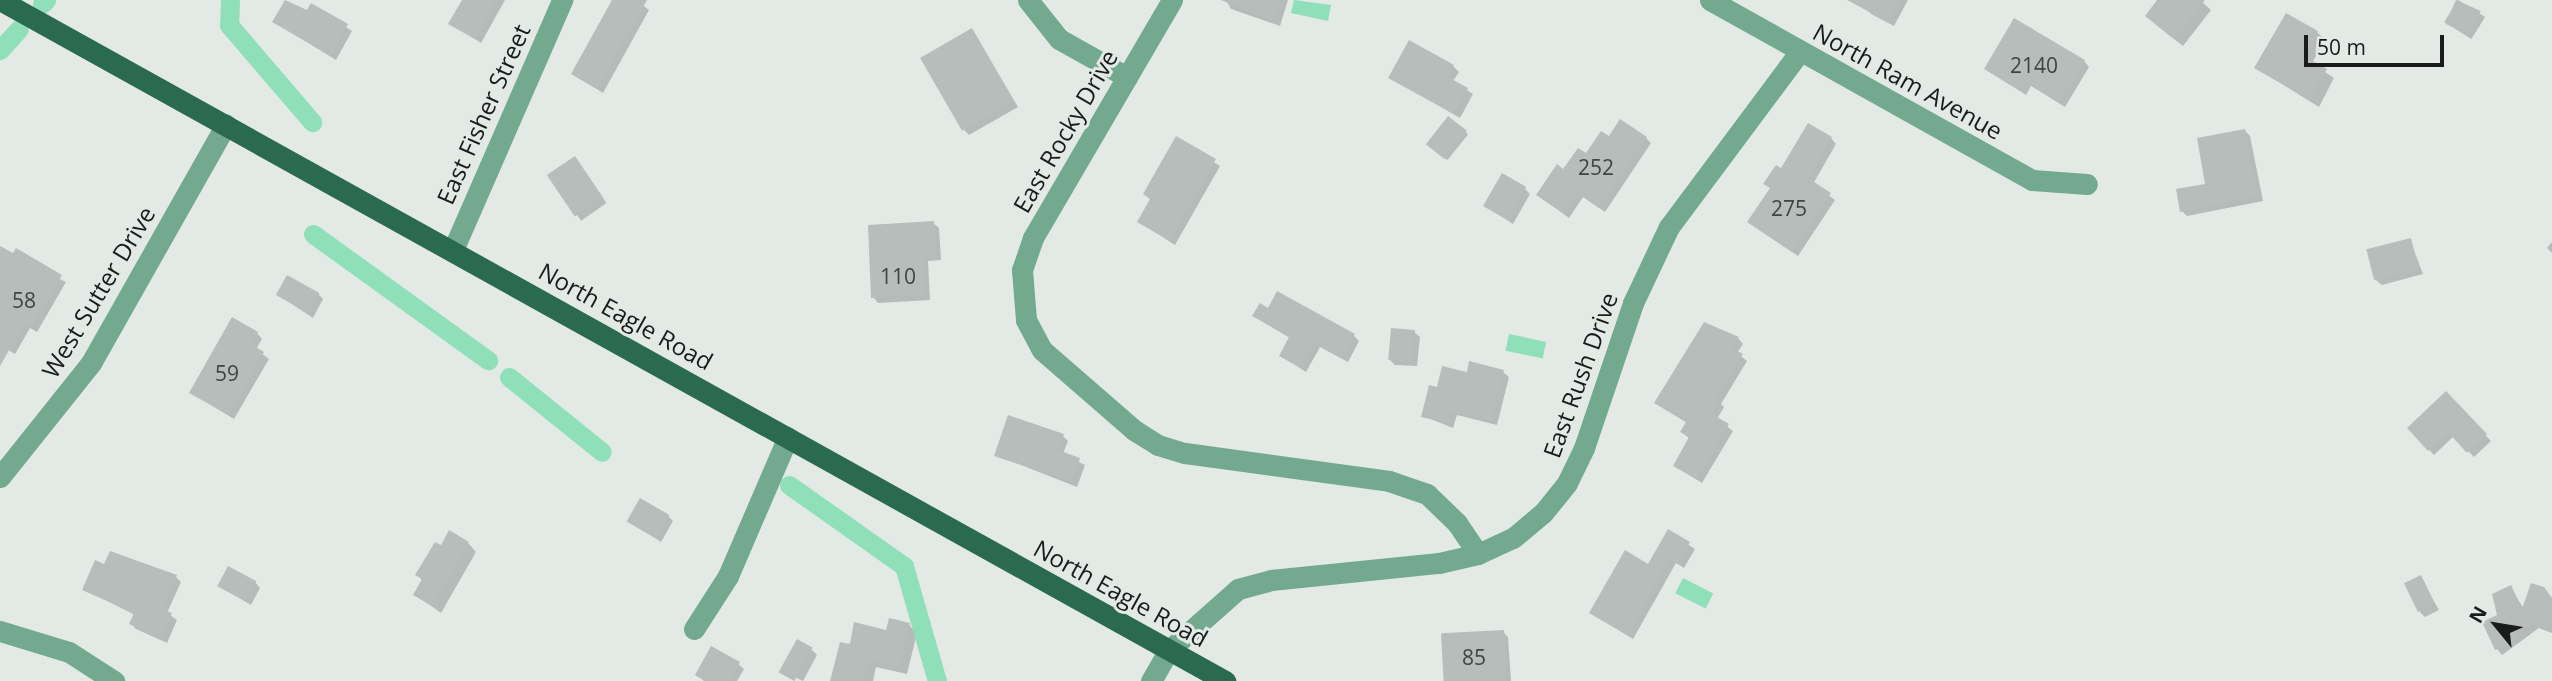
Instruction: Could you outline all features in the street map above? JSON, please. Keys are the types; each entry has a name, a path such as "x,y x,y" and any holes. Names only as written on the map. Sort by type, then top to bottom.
{"main road":[{"name":"North Eagle Road","path":"0,0 1225,681"}],"street":[{"name":"East Fisher Street","path":"453,250 562,0"},
{"path":"1028,0 1059,38 1127,77"},
{"name":"East Rocky Drive","path":"1172,0 1033,238 1022,270 1021,295 1026,320 1042,350 1134,430 1158,445 1185,453 1389,481 1427,495 1457,523 1478,554"},
{"name":"North Ram Avenue","path":"1710,0 2032,180 2087,184"},
{"name":"East Rush Drive","path":"1151,681 1169,650 1238,589 1271,580 1439,563 1478,554 1523,530 1567,483 1633,303 1663,239 1705,174 1800,51"},
{"name":"West Sutter Drive","path":"0,477 91,363 226,124"},
{"path":"694,629 727,576 788,437"},
{"path":"0,631 69,652 114,681"}],"shaded area":[{"path":"1294,0 1331,5 1328,21 1291,13"},
{"path":"1509,334 1546,342 1543,359 1505,351"},
{"path":"1683,578 1713,593 1706,609 1675,593"}],"building":[{"path":"285,0 307,10 311,3 348,24 331,56 272,22"},
{"path":"462,0 497,0 475,39 448,24"},
{"path":"612,0 647,0 597,89 571,74"},
{"path":"1221,0 1281,0 1274,21"},
{"path":"1847,0 1901,0 1888,22"},
{"path":"2157,0 2205,0 2174,39 2145,16"},
{"path":"2456,0 2481,11 2470,35 2445,24"},
{"path":"2286,13 2318,31 2304,56 2327,69 2310,100 2254,68"},
{"path":"2014,18 2085,60 2060,103 2025,82 2020,91 1984,69"},
{"path":"972,28 1014,101 962,131 920,58"},
{"path":"1409,40 1454,65 1448,77 1468,88 1454,114 1388,78"},
{"path":"1448,116 1467,131 1445,159 1426,144"},
{"path":"1620,119 1647,137 1599,208 1578,193 1564,214 1536,195 1557,164 1563,169 1578,148 1586,153 1601,131 1609,136"},
{"path":"1808,123 1832,137 1808,178 1831,193 1792,252 1747,222 1770,188 1763,184 1776,165 1781,168"},
{"path":"2245,129 2258,196 2180,212 2176,189 2205,184 2197,138"},
{"path":"1176,136 1216,159 1170,241 1137,222 1150,199 1143,194"},
{"path":"575,156 603,197 575,216 547,175"},
{"path":"1502,173 1526,187 1507,220 1483,206"},
{"path":"934,221 936,256 924,256 926,295 871,298 868,225"},
{"path":"2411,238 2419,269 2374,280 2366,249"},
{"path":"0,246 13,253 16,248 62,275 31,328 24,324 0,366"},
{"path":"287,275 319,293 308,313 276,295"},
{"path":"1277,291 1355,334 1342,358 1314,343 1301,368 1279,356 1289,337 1252,316 1260,303 1268,308"},
{"path":"232,317 258,332 251,344 264,352 229,415 189,393"},
{"path":"1704,322 1739,337 1732,348 1743,354 1716,398 1720,401 1712,414 1729,424 1696,479 1673,466 1689,437 1680,432 1686,422 1654,403"},
{"path":"1391,328 1415,330 1412,362 1388,360"},
{"path":"1469,361 1504,370 1492,421 1452,411 1448,423 1421,417 1429,385 1437,387 1442,366 1467,372"},
{"path":"2446,391 2487,434 2467,453 2448,432 2428,451 2407,428"},
{"path":"1008,415 1064,434 1058,450 1080,458 1072,482 994,456"},
{"path":"640,498 669,515 656,538 626,521"},
{"path":"1668,529 1690,542 1678,564 1670,559 1627,635 1589,613 1625,550 1648,564"},
{"path":"449,530 469,542 432,606 413,595 422,579 415,575 435,542 441,545"},
{"path":"110,551 177,575 162,609 172,613 161,639 129,624 134,613 82,590 95,560 104,564"},
{"path":"228,566 256,581 245,601 217,586"},
{"path":"2421,575 2435,604 2418,612 2404,583"},
{"path":"2531,583 2544,587 2552,598 2552,630 2533,624 2517,631 2514,642 2495,650 2482,622 2497,615 2492,594 2511,585 2522,609"},
{"path":"889,618 910,623 899,667 868,660 863,681 830,681 840,642 850,644 854,622 886,630"},
{"path":"1504,630 1507,681 1444,681 1441,633"},
{"path":"797,639 813,648 794,681 779,672"},
{"path":"711,646 740,662 729,681 705,681 695,675"}],"waterway":[{"path":"42,4 46,0"},
{"path":"230,0 229,25 312,122"},
{"path":"0,50 19,29"},
{"path":"313,234 488,360"},
{"path":"509,377 602,452"},
{"path":"789,485 904,566 937,681"}]}
